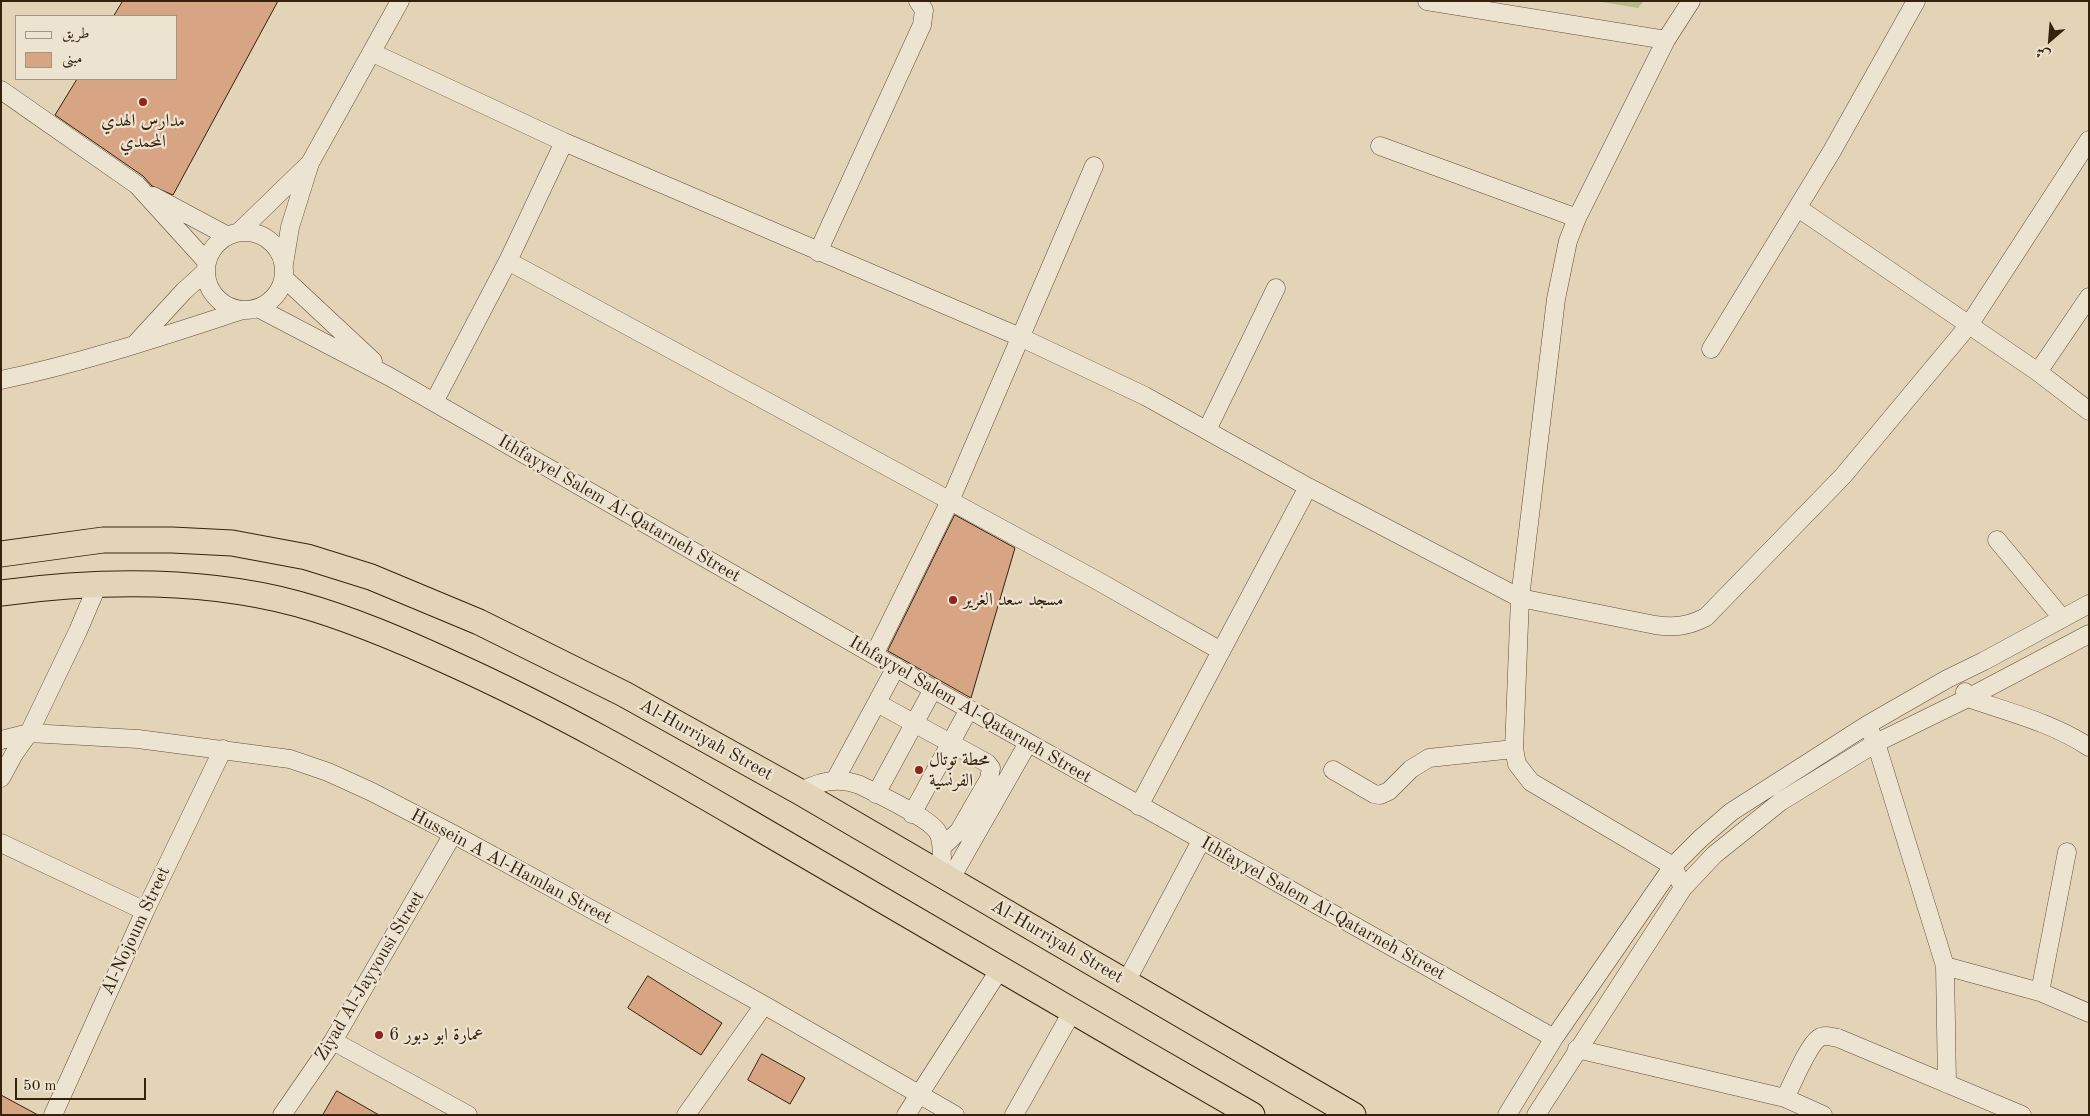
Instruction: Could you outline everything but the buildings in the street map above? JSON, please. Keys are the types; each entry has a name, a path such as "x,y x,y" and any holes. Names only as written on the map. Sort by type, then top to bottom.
{"highway":[{"name":"Al-Hurriyah Street","path":"1,554 103,540 172,540 232,544 307,557 372,577 479,622 624,694 800,792 1353,1115"},
{"path":"1,593 98,584 159,584 228,590 297,604 384,633 498,684 619,746 1249,1114"}],"street":[{"path":"1,380 31,374 135,345 270,302 279,291 284,271 290,227 310,162 373,53 400,1"},
{"path":"818,252 922,25 924,10 918,1"},
{"path":"1427,1 1666,40"},
{"path":"1683,888 1673,866 1531,782 1517,764 1514,749 1520,598 1556,299 1568,241 1577,218 1666,40 1691,1"},
{"path":"1711,349 1798,208 1916,1"},
{"path":"373,53 564,142 1020,337 1145,396 1308,487 1520,598 1674,628 1694,624 1706,617 1843,476 1969,325 2089,140"},
{"path":"1,90 142,190 233,233 256,232 269,239 279,250 284,271"},
{"path":"434,402 508,261 564,142"},
{"path":"1380,146 1577,218"},
{"path":"135,345 206,266 214,246 233,233 310,162"},
{"path":"874,654 950,501 1094,166"},
{"path":"142,190 206,266 208,286 217,298 229,307 250,309"},
{"path":"1798,208 2038,372 2089,411"},
{"path":"508,261 1098,581 1221,651"},
{"name":"Ithfayyel Salem Al-Qatarneh Street","path":"284,271 390,377"},
{"path":"1208,430 1276,288"},
{"path":"2038,372 2089,297"},
{"name":"Ithfayyel Salem Al-Qatarneh Street","path":"250,309 390,377 1028,743 1554,1038"},
{"path":"1139,806 1308,487"},
{"path":"1997,540 2062,618"},
{"path":"1,778 29,733 78,631 98,584"},
{"path":"1507,1115 1554,1038 1673,866 1732,812 1867,725 2089,604"},
{"path":"1536,1115 1683,888 1714,855 1780,802 1876,743 1968,698 2089,634"},
{"path":"835,780 896,667"},
{"path":"1954,676 1968,698 2050,728 2077,739 2089,747"},
{"path":"876,794 933,689"},
{"path":"877,703 987,763 992,772 959,832 942,847"},
{"path":"912,814 969,709"},
{"path":"1867,725 1876,743 1945,966 1946,1084"},
{"name":"Hussein A Al-Hamlan Street","path":"1,740 29,733 138,739 290,758 328,772 372,792 453,834 764,1005 955,1115"},
{"path":"946,878 1028,743"},
{"name":"Al-Nojoum Street","path":"52,1115 145,911 224,749"},
{"path":"1333,770 1374,794 1380,795 1390,791 1411,770 1429,758 1514,749"},
{"path":"800,792 816,784 835,780 851,782 912,814 937,831 942,847 946,878"},
{"name":"Ziyad Al-Jayyousi Street","path":"282,1115 333,1041 453,834"},
{"path":"1126,982 1201,841"},
{"path":"1,842 145,911"},
{"path":"2040,992 2067,852"},
{"path":"1945,966 2040,992 2089,1013"},
{"path":"906,1115 1000,969"},
{"path":"686,1115 764,1005"},
{"path":"1014,1115 1072,1012"},
{"path":"1785,1098 1811,1047 1818,1038 1826,1036 1838,1038 2022,1115"},
{"path":"333,1041 468,1115"},
{"path":"1577,1049 1785,1098 1823,1115"}],"green space":[{"path":"1596,1 1644,1 1638,8"}],"place":[{"name":"مدارس الهدي المحمدي","path":"143,102"},
{"name":"مسجد سعد الغرير","path":"953,600"},
{"name":"محطة توتال الفرنسية","path":"919,770"},
{"name":"عمارة ابو دبور 6","path":"379,1035"}]}
